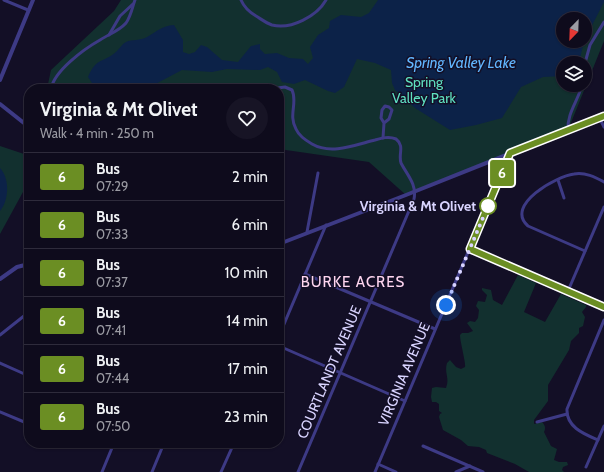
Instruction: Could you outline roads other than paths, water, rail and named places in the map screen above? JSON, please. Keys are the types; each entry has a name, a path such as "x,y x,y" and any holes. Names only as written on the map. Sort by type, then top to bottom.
{"street":[{"path":"4,0 28,10"},
{"path":"0,80 33,0"},
{"path":"52,84 58,74 90,46 116,32 126,23 132,11 135,0"},
{"path":"241,0 245,7 253,14 268,23 278,26 296,23 307,19 319,10 326,0"},
{"path":"109,35 120,16 133,4"},
{"path":"587,56 590,45 604,22"},
{"path":"284,87 292,90 294,96 292,114 293,123 301,137 315,146 325,149 334,149 383,138 393,138 400,142 402,163 408,172 415,191"},
{"path":"568,130 568,117 580,92"},
{"path":"0,104 24,123"},
{"path":"383,138 384,123 380,118 384,106 389,107 392,110 389,119 384,123"},
{"path":"284,242 604,116"},
{"path":"599,117 604,127"},
{"name":"VIRGINIA AVENUE","path":"375,472 510,153"},
{"path":"307,232 318,173"},
{"path":"585,251 532,229 522,220 523,208 530,196 568,176 580,174 593,176 604,182"},
{"path":"558,180 564,198"},
{"name":"COURTLANDT AVENUE","path":"298,472 414,199 415,191"},
{"path":"568,291 604,207"},
{"path":"284,324 326,225"},
{"path":"470,249 604,307"},
{"path":"0,279 17,267 24,265"},
{"path":"305,274 435,329"},
{"path":"0,335 24,316"},
{"path":"598,440 578,430 571,422 567,414 569,402 604,320"},
{"path":"284,348 405,401"},
{"path":"0,363 24,374"},
{"path":"0,412 24,423"},
{"path":"537,422 567,414"},
{"path":"586,467 604,426"},
{"path":"423,446 483,472"},
{"path":"102,472 112,448"},
{"path":"152,472 162,448"},
{"path":"221,472 232,448"},
{"path":"378,464 396,472"},
{"path":"457,472 470,466"}],"water":[{"name":"Spring Valley Lake","path":"378,0 604,0 592,25 592,12 556,12 556,48 582,48 581,56 556,56 556,76 543,77 521,87 502,118 450,130 415,108 395,90 392,83 391,70 375,63 357,59 344,87 335,93 305,80 294,84 282,82 277,72 268,67 260,70 227,69 212,72 182,70 155,84 93,84 88,77 91,70 97,63 112,55 128,41 139,40 163,28 174,25 183,40 183,52 189,54 195,52 201,45 207,47 222,60 238,62 251,46 260,44 260,49 265,54 277,53 289,58 303,59 308,64 313,58 310,47 318,35 329,28 330,21 341,15 361,17 369,13"},
{"path":"0,168 7,184 7,195 0,211"}],"place":[{"name":"Virginia & Mt Olivet","path":"488,206"}],"district":[{"name":"BURKE ACRES","path":"353,282"}],"park label":[{"name":"Spring Valley Park","path":"424,90"}]}
